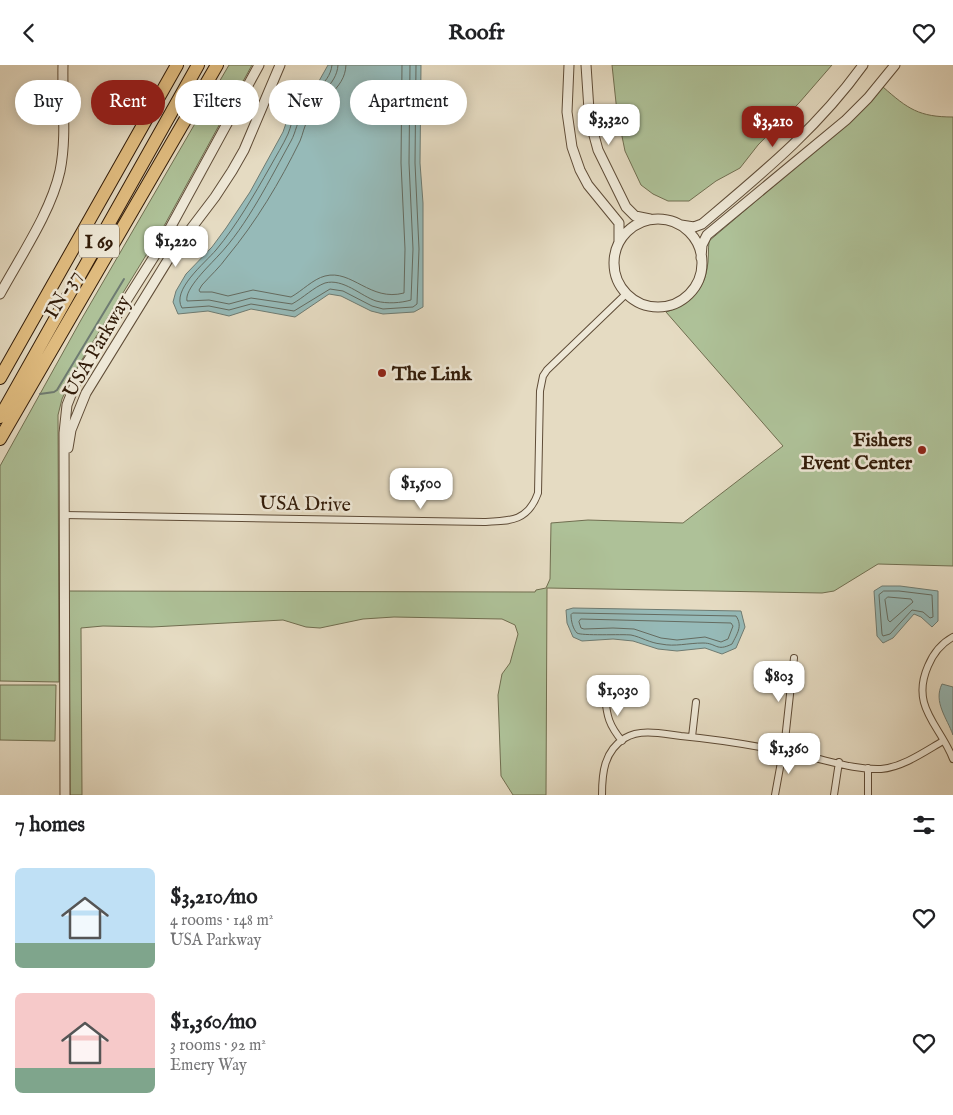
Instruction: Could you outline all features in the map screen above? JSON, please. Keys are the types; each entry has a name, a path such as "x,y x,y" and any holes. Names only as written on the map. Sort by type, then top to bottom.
{"highway":[{"name":"I 69","path":"0,378 177,65"},
{"name":"I 69","path":"0,417 198,65"},
{"name":"IN-37","path":"0,439 217,65"}],"street":[{"path":"0,295 49,203 58,178 62,141 62,65"},
{"name":"USA Parkway","path":"65,795 65,414 74,384 157,252 259,65"},
{"name":"USA Parkway","path":"64,471 71,430 86,393 166,263 232,171 244,150 280,65"},
{"path":"569,65 567,113 572,147 588,185 600,203 619,223 619,242 614,260 614,269 620,286 626,294 639,303 654,307 677,303 690,293 698,281 702,265 694,239 685,229 674,222"},
{"path":"586,65 588,102 592,128 601,157 626,207 640,218 674,222 687,227 698,226 775,163 807,133 864,65"},
{"path":"701,258 702,245 707,235 846,120 868,98 895,65"},
{"path":"619,242 633,227 653,220"},
{"name":"USA Drive","path":"64,515 513,520 529,510 538,493 540,391 543,376 556,359 626,294"},
{"path":"953,637 942,645 931,659 924,677 923,687 927,712 953,759"},
{"path":"775,795 783,751 794,658"},
{"path":"605,697 606,715 622,741"},
{"path":"692,737 696,702"},
{"path":"602,795 603,769 606,761 611,752 622,741 635,734 692,737 783,751 868,768 893,767 912,759 943,741"},
{"path":"834,795 839,762"},
{"path":"868,768 868,795"}],"green space":[{"path":"229,65 252,65 244,80 220,80"},
{"path":"612,65 832,65 799,103 758,145 740,168 716,181 689,201 668,201 653,194 641,185 625,151 617,112"},
{"path":"883,87 915,110 941,117 953,117 953,566 878,564 834,591 822,593 547,588 546,795 513,795 501,776 498,695 502,674 510,663 518,634 515,625 502,619 394,617 363,619 320,628 306,627 283,620 152,627 103,626 81,628 82,795 70,795 69,591 535,592 536,590 546,588 550,579 551,523 588,520 683,523 783,446 666,312 681,306 698,291 708,266 709,241 856,116"},
{"path":"194,125 219,125 164,226 75,371 62,399 58,415 59,682 0,681 0,466 81,320"},
{"path":"0,685 56,685 55,741 0,740"}],"water":[{"path":"328,65 421,65 421,80 350,80 350,125 420,125 423,307 414,312 383,314 371,311 341,296 329,294 295,317 251,309 229,316 208,311 178,314 173,302 176,291 186,274 212,247 250,192 285,125 340,125 340,80 320,80"},
{"path":"882,586 900,586 938,591 938,621 932,627 921,617 914,614 893,638 883,643 877,636 874,591"},
{"path":"573,608 741,611 745,627 736,648 722,654 705,648 677,651 658,649 633,641 613,639 582,641 573,637 567,623 566,610"},
{"path":"942,684 953,687 953,735 940,704 939,697"}],"waterway":[{"path":"40,394 57,390 124,279"}],"place":[{"name":"The Link","path":"382,373"},
{"name":"Fishers Event Center","path":"922,450"}]}
